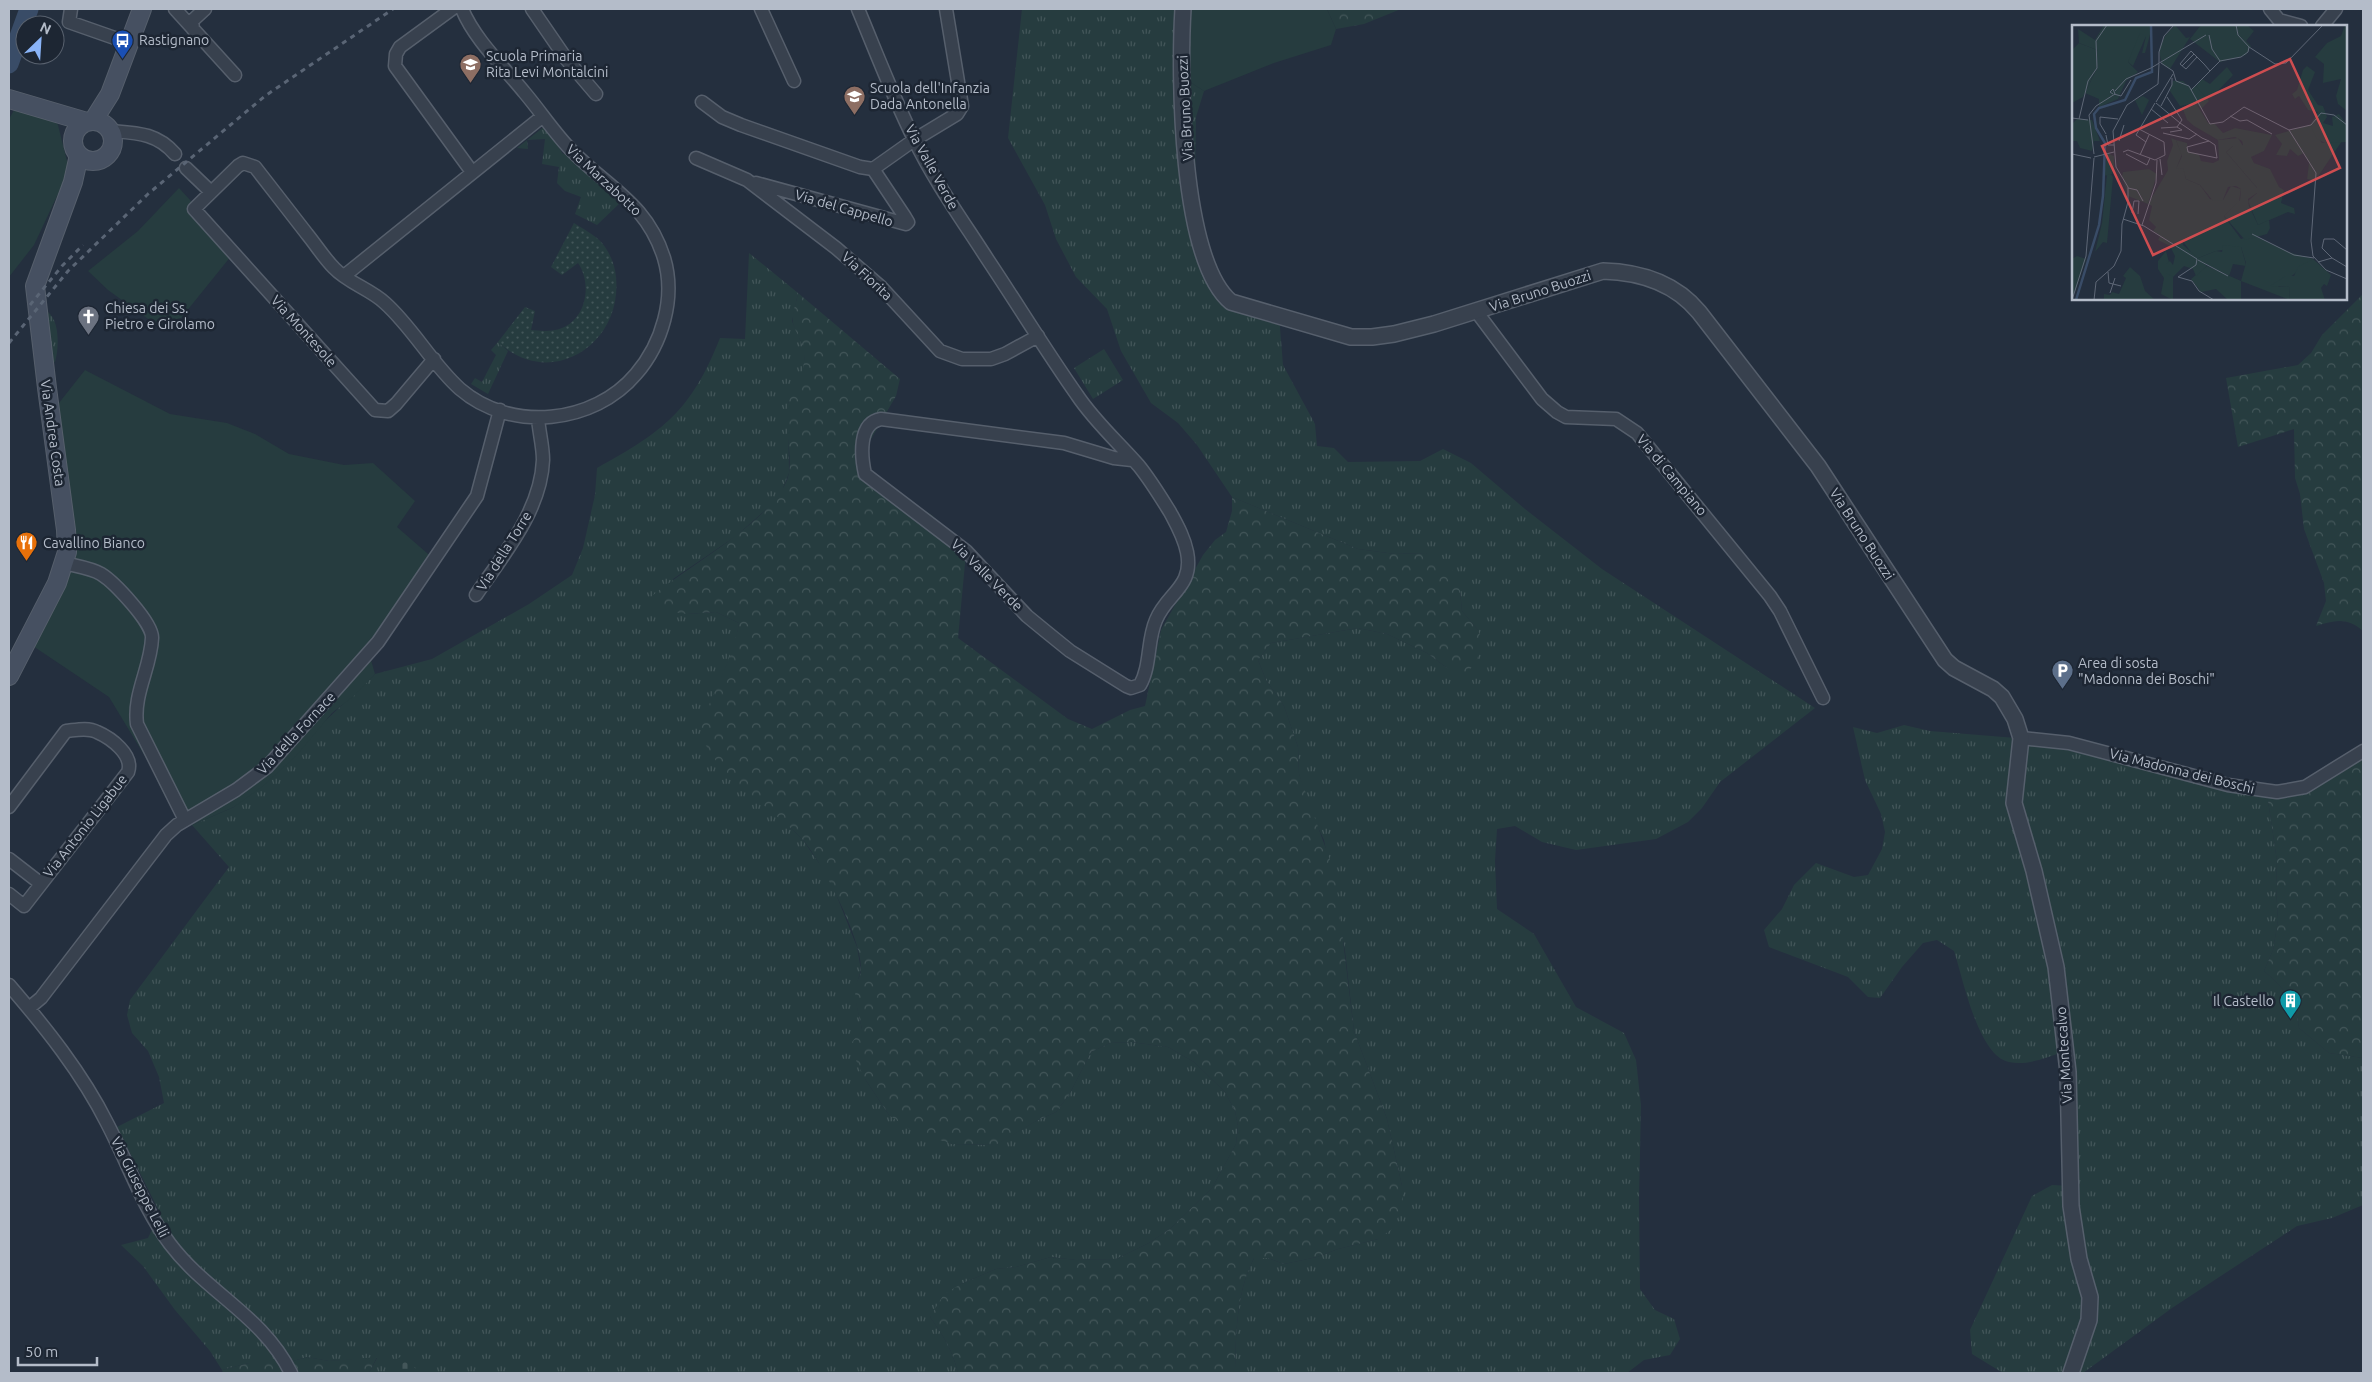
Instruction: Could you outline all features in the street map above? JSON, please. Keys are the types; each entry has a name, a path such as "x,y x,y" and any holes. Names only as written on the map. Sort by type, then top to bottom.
{"main road":[{"path":"100,125 142,9"},
{"path":"9,99 55,112 100,125 114,142 110,152 102,159 81,151 68,122 55,112"},
{"path":"81,151 78,128 100,125"},
{"name":"Via Andrea Costa","path":"9,676 47,603 67,552 66,530 46,388 35,286 73,182 81,151"}],"street":[{"path":"71,9 69,22 129,42"},
{"path":"175,9 235,75"},
{"path":"193,29 192,21 205,9"},
{"path":"452,9 400,47 395,61 398,72 472,172"},
{"path":"344,276 542,116 478,36 462,9"},
{"path":"532,9 567,60 596,94"},
{"path":"761,9 794,81"},
{"name":"Via Valle Verde","path":"858,9 914,140 954,207 1078,397 1102,427 1132,460 1158,492 1176,523 1185,544 1188,568 1181,587 1166,603 1156,620 1143,680 1137,688 1131,688 1063,645 1028,616 966,551 865,474 863,462 864,437 870,424 881,419 1064,443 1114,458 1132,460"},
{"path":"702,102 722,117 741,125 860,168 873,169 914,140 957,114 962,106 946,9"},
{"name":"Via Bruno Buozzi","path":"1183,9 1181,92 1192,205 1199,245 1213,281 1222,295 1231,302 1249,309 1351,337 1394,334 1476,311 1603,271 1632,274 1665,285 1680,293 1699,312 1818,466 1945,660 1960,672 1993,689 2002,697 2015,719 2021,738"},
{"path":"2270,9 2279,20 2297,25"},
{"path":"2323,25 2336,9"},
{"name":"Via Marzabotto","path":"211,192 243,163 255,166 334,269 384,302 463,392 481,403 500,410 538,418 572,414 612,397 643,367 660,337 668,288 664,259 654,233 644,216 575,154 542,116"},
{"path":"100,125 150,135 163,142 175,154"},
{"name":"Via Fiorita","path":"696,158 747,180 836,248 881,287 940,352 962,359 991,358 1005,354 1038,336"},
{"path":"186,168 211,192"},
{"name":"Via del Cappello","path":"747,180 906,224 905,217 873,169"},
{"name":"Via Montesole","path":"211,192 194,209 375,410 388,411 434,359"},
{"name":"Via di Campiano","path":"1476,311 1549,406 1566,417 1616,419 1637,433 1760,581 1780,611 1823,698"},
{"name":"Via della Fornace","path":"29,1008 41,998 166,835 186,820 236,790 267,767 378,642 477,496 500,410"},
{"name":"Via della Torre","path":"476,595 519,530 537,492 543,458 538,418"},
{"path":"64,563 100,573 119,591 150,627 152,639 137,706 137,724 186,820"},
{"name":"Via Antonio Ligabue","path":"9,807 66,731 86,729 97,732 121,749 129,758 128,772 24,906 9,894"},
{"name":"Via Madonna dei Boschi","path":"2021,738 2069,743 2228,785 2277,792 2305,786 2363,751"},
{"name":"Via Montecalvo","path":"2021,738 2014,803 2034,871 2056,967 2068,1072 2071,1206 2079,1259 2090,1297 2089,1320 2071,1373"},
{"name":"Via Antonio Ligabue","path":"9,859 40,883"},
{"name":"Via Giuseppe Lelli","path":"9,985 29,1008 97,1104 150,1212 170,1244 190,1267 263,1331 277,1348 291,1373"}],"green space":[{"path":"1022,9 1175,9 1183,13 1191,33 1190,82 1204,91 1196,117 1195,194 1211,270 1239,302 1279,315 1283,365 1315,424 1317,446 1334,448 1348,462 1420,461 1443,449 1471,463 1525,509 1602,569 1815,708 1720,782 1702,808 1688,822 1656,839 1576,850 1542,842 1515,826 1497,829 1495,861 1497,909 1534,934 1576,1007 1624,1033 1636,1060 1641,1105 1640,1289 1655,1310 1674,1319 1680,1339 1670,1355 1644,1360 1627,1373 1235,1373 1240,1299 1254,1258 1268,1258 1284,1264 1317,1257 1338,1249 1378,1239 1402,1186 1387,1119 1354,1031 1345,951 1324,840 1311,813 1299,774 1298,747 1284,706 1266,680 1258,660 1271,643 1358,628 1387,634 1427,653 1447,668 1478,630 1462,611 1460,591 1426,553 1395,554 1358,549 1232,497 1197,445 1178,423 1151,403 1121,351 1107,309 1076,277 1056,239 1045,205 1008,138"},
{"path":"1175,9 1327,9 1336,29 1331,45 1274,63 1204,91 1190,82 1191,33 1183,13"},
{"path":"1327,9 1401,9 1364,24 1336,29"},
{"path":"22,96 39,102 58,125 68,165 65,179 34,245 9,277 9,119"},
{"path":"545,126 563,154 567,152 621,202 597,225 575,214 581,197 565,191 557,183 559,167 542,164 545,139 527,140"},
{"path":"527,140 528,149 517,148"},
{"path":"179,188 236,250 173,328 162,329 108,290 88,271 138,231"},
{"path":"574,223 602,243 613,264 616,277 615,301 608,323 595,340 579,353 560,361 539,362 518,356 498,342 525,307 535,311 531,330 543,331 562,328 577,316 582,308 586,290 585,280 578,263 562,275 551,267"},
{"path":"749,253 798,293 792,321 805,351 803,375 788,403 789,473 781,493 770,506 736,536 673,579 687,614 716,612 739,623 735,645 701,726 707,747 735,780 784,821 803,840 830,879 857,947 861,970 856,986 857,1007 862,1029 865,1079 889,1115 952,1144 995,1145 1036,1121 1056,1112 1069,1095 1091,1052 1110,1043 1131,1042 1168,1047 1194,1062 1225,1092 1235,1111 1238,1126 1236,1144 1212,1188 1171,1228 1149,1243 1116,1259 1076,1260 1051,1257 1016,1267 996,1269 961,1284 930,1317 947,1344 958,1373 369,1373 377,1358 329,1361 307,1357 286,1363 249,1363 222,1370 210,1351 175,1310 143,1266 121,1245 148,1238 160,1213 117,1127 164,1103 159,1077 148,1051 132,1033 127,1015 130,1000 229,867 192,825 234,807 375,674 432,659 529,604 572,575 583,548 595,495 597,468 658,430 673,417 698,384 720,338 745,339"},
{"path":"798,293 900,379 896,396 867,446 869,470 886,489 932,515 966,553 958,638 1068,719 1092,729 1130,710 1145,706 1161,630 1203,555 1215,540 1226,532 1232,511 1232,497 1358,549 1395,554 1426,553 1452,570 1460,591 1462,611 1478,630 1483,644 1476,662 1464,677 1447,668 1427,653 1387,634 1358,628 1271,643 1258,660 1266,680 1284,706 1298,747 1299,774 1335,874 1354,1031 1387,1119 1402,1186 1403,1207 1392,1229 1378,1239 1338,1249 1317,1257 1284,1264 1268,1258 1254,1258 1240,1299 1235,1373 958,1373 947,1344 930,1317 944,1294 961,1284 996,1269 1016,1267 1051,1257 1076,1260 1116,1259 1149,1243 1171,1228 1212,1188 1236,1144 1238,1126 1235,1111 1225,1092 1194,1062 1168,1047 1131,1042 1110,1043 1091,1052 1069,1095 1056,1112 1036,1121 996,1145 952,1144 912,1131 889,1115 865,1079 849,1046 862,1029 855,995 856,984 861,972 860,957 849,922 840,902 803,840 726,772 713,757 704,741 701,726 730,655 739,623 716,612 687,614 663,611 652,596 751,523 769,506 782,489 789,473 790,465 787,421 788,404 804,362 804,350 793,323 793,312"},
{"path":"2363,294 2363,631 2352,623 2341,621 2316,626 2326,601 2324,583 2304,529 2300,494 2295,478 2294,429 2238,447 2226,378 2298,365 2311,353 2322,335"},
{"path":"48,312 55,322 58,336 55,362 53,363 50,357"},
{"path":"498,342 508,351 488,394 471,384 475,378 482,382 496,355 491,350"},
{"path":"1104,349 1123,380 1093,399 1074,368"},
{"path":"85,370 170,414 227,423 255,434 289,454 344,465 373,463 415,501 397,527 435,560 369,653 375,674 355,695 332,713 296,756 263,786 234,807 192,825 168,802 146,758 109,697 30,644 60,575 55,408"},
{"path":"1904,725 1930,731 2040,740 2267,794 2277,861 2278,920 2273,950 2264,971 2288,996 2298,1019 2299,1028 2329,1053 2363,1058 2363,1205 2332,1218 2297,1226 2172,1308 2083,1373 2003,1373 1972,1354 1970,1330 2032,1196 2052,1185 2070,1186 2062,1052 2036,1061 2022,1063 2009,1062 1998,1057 1980,1031 1967,996 1954,951 1937,940 1923,943 1902,967 1880,998 1868,997 1848,977 1769,947 1764,930 1782,909 1794,885 1816,863 1854,877 1868,875 1882,849 1885,832 1881,814 1865,780 1853,727 1877,733"},
{"path":"2363,757 2363,1058 2329,1053 2299,1028 2298,1019 2288,996 2264,971 2273,950 2278,920 2277,861 2267,794 2311,789"},
{"path":"307,1357 329,1361 377,1357 369,1373 223,1373 222,1370 249,1363 286,1363"},
{"path":"399,1357 422,1373 388,1373"}],"waterway":[{"path":"9,64 29,9"}],"railway":[{"path":"9,343 68,271 148,194 265,96 393,9"},
{"path":"30,305 62,266 83,245"}],"place":[{"name":"Rastignano","path":"123,59"},
{"name":"Scuola Primaria Rita Levi Montalcini","path":"470,83"},
{"name":"Scuola dell'Infanzia Dada Antonella","path":"854,115"},
{"name":"Chiesa dei Ss. Pietro e Girolamo","path":"89,335"},
{"name":"Cavallino Bianco","path":"27,562"},
{"name":"Area di sosta \"Madonna dei Boschi\"","path":"2062,690"},
{"name":"Il Castello","path":"2290,1020"}]}
